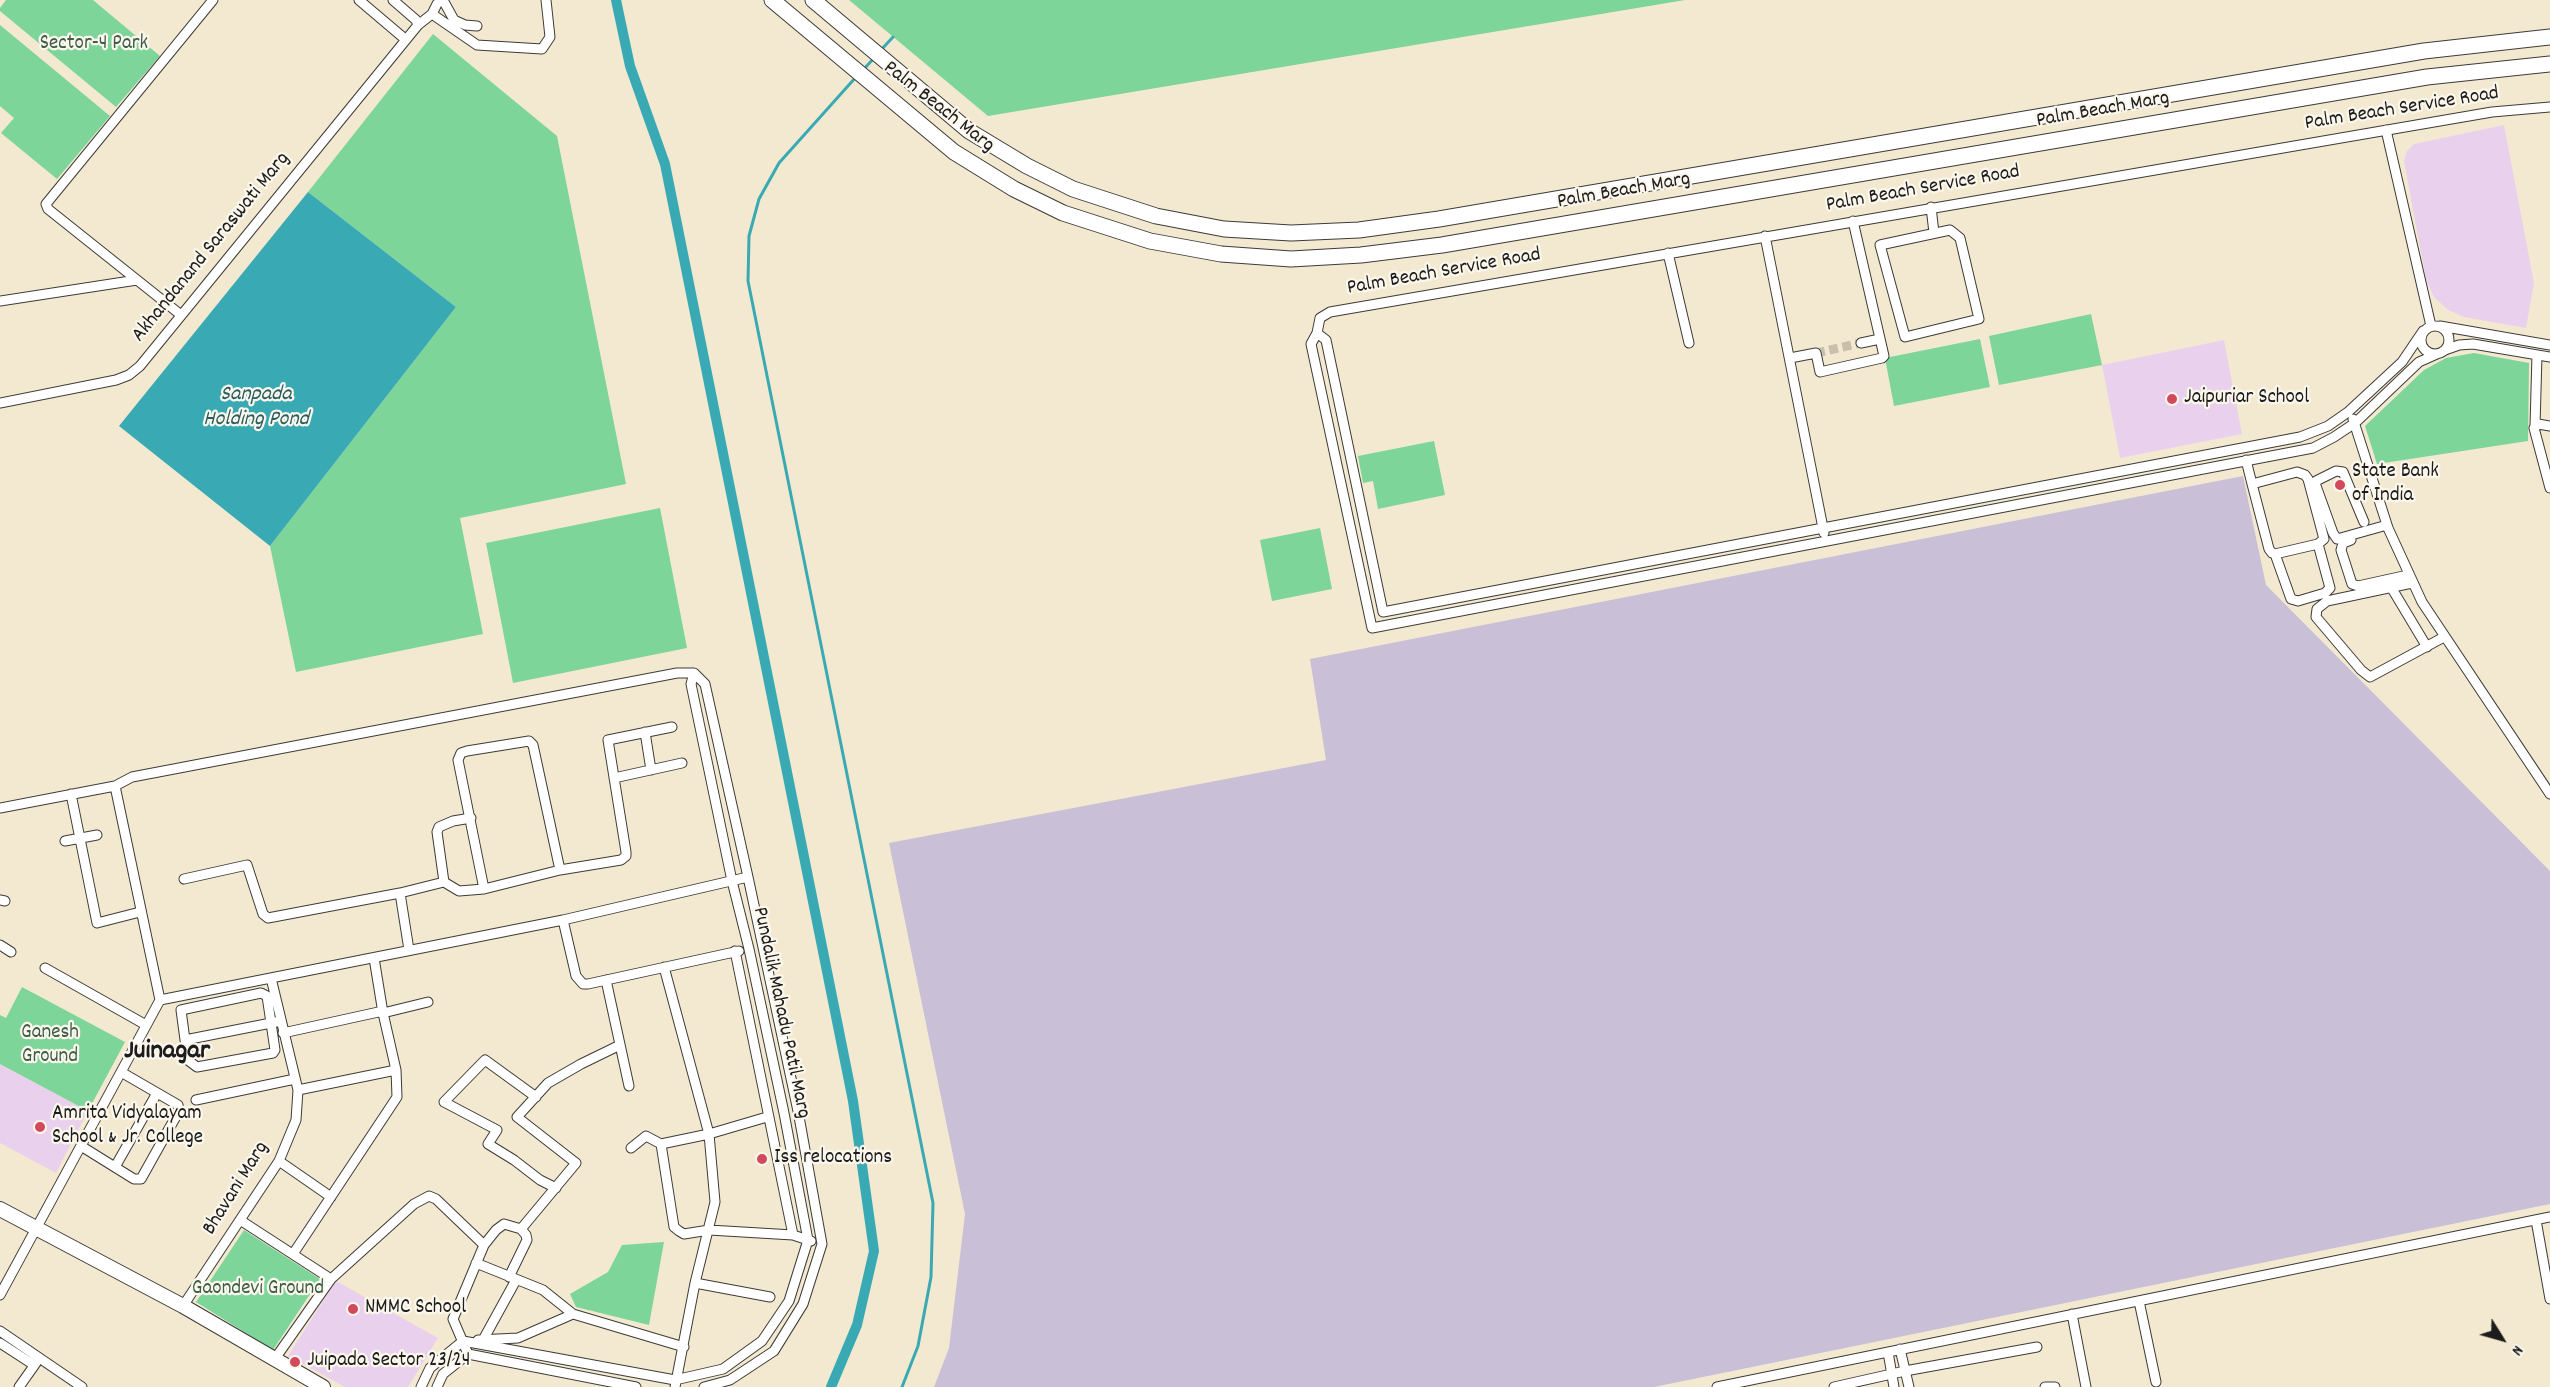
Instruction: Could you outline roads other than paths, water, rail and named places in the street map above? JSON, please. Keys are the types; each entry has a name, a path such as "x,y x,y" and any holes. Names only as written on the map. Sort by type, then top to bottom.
{"main road":[{"name":"Palm Beach Marg","path":"772,0 954,152 1014,189 1063,213 1150,241 1221,254 1291,259 1361,255 1442,244 2427,76 2550,64"},
{"name":"Palm Beach Marg","path":"813,0 969,130 1027,166 1073,189 1156,216 1224,229 1291,233 1359,230 1439,219 2424,51 2550,37"},
{"path":"0,1209 183,1306 323,1387"}],"street":[{"path":"181,315 48,209 46,204 213,0"},
{"path":"359,0 405,39"},
{"path":"393,0 416,20 418,25"},
{"path":"477,26 465,25 454,20 440,2 432,14 477,45 542,49 550,37 546,0"},
{"name":"Akhandanand Saraswati Marg","path":"0,404 129,375 140,366 405,39 432,14"},
{"name":"Palm Beach Service Road","path":"1317,333 1320,318 1330,312 1853,220 2492,112 2550,107"},
{"path":"2386,130 2431,328 2422,345 2428,352 2441,352"},
{"path":"1931,207 1934,233"},
{"path":"1790,358 1816,353 1820,372 1882,358 1880,339 1853,220"},
{"path":"1950,230 1960,238 1979,319 1905,337 1880,244 1934,233 1950,230"},
{"path":"1765,236 1790,358 1792,381 1826,540"},
{"path":"1668,253 1689,343"},
{"path":"0,301 137,280"},
{"path":"2431,328 2550,345"},
{"path":"2431,328 2449,336 2441,352"},
{"path":"1372,628 1383,612 2300,437 2328,426 2348,412 2402,362 2431,328"},
{"path":"1372,628 1311,344 1317,333 1326,340 1383,612"},
{"path":"1861,343 1880,339"},
{"path":"1372,628 2313,448 2355,423 2420,362 2459,345 2474,344 2550,357"},
{"path":"2537,355 2535,426 2550,488"},
{"path":"2348,412 2355,423 2388,527 2422,602 2550,794"},
{"path":"2535,426 2550,426"},
{"path":"2246,460 2269,549 2275,554 2291,599 2298,601 2325,593 2330,588 2318,544"},
{"path":"2364,522 2343,472 2336,471 2316,481 2332,533 2337,539 2388,527"},
{"path":"2252,484 2297,472 2305,475 2325,535 2318,544 2275,554"},
{"path":"2388,527 2345,542 2342,546 2350,581 2352,585 2358,586 2410,579"},
{"path":"2410,579 2391,587 2327,601 2317,609 2316,618 2361,670 2370,677 2444,637"},
{"path":"2391,587 2427,646"},
{"path":"2406,612 2422,602"},
{"path":"0,808 116,786 132,777 677,673 694,673"},
{"name":"Pundalik Mahadu Patil Marg","path":"463,1341 675,1384 723,1369 762,1341 789,1301 808,1240 749,949 732,881 691,684 694,673 705,684 798,1111 822,1244 802,1304 774,1351 730,1380 704,1387"},
{"path":"184,879 248,865 263,914 268,918 400,893 444,882 459,891 484,889 560,870 621,860 626,856 608,740 672,727"},
{"path":"645,732 651,770"},
{"path":"484,889 458,760 461,753 529,741 533,745 560,870"},
{"path":"614,778 682,764"},
{"path":"0,1295 160,1000 140,912 116,786"},
{"path":"71,794 97,923 140,912"},
{"path":"444,882 437,832 439,827 453,821 471,818"},
{"path":"65,841 97,835"},
{"path":"160,1000 562,920 748,877"},
{"path":"400,893 409,951"},
{"path":"562,920 579,980 588,984 762,946"},
{"path":"0,945 11,952"},
{"path":"735,951 792,1235"},
{"path":"293,1254 397,1097 396,1070 374,958"},
{"path":"664,967 709,1134 715,1202 695,1283 675,1384"},
{"path":"45,968 146,1025"},
{"name":"Bhavani Marg","path":"183,1306 279,1161 296,1120 298,1090 284,1033 276,1022 271,978"},
{"path":"606,980 629,1086"},
{"path":"261,993 267,996 276,1022 273,1053 197,1068 189,1061 185,1040 181,1010 261,993"},
{"path":"284,1033 428,1002"},
{"path":"185,1040 276,1022"},
{"path":"521,1229 576,1163 517,1117 548,1083 580,1064 620,1045"},
{"path":"536,1097 485,1060 444,1102 497,1130 488,1144 540,1180 556,1188"},
{"path":"298,1090 396,1070"},
{"path":"81,1146 134,1179 141,1179 179,1110 178,1105 121,1072"},
{"path":"196,1100 295,1079"},
{"path":"115,1167 157,1093"},
{"path":"631,1148 646,1136 661,1143 709,1134 767,1117"},
{"path":"661,1143 674,1227 684,1234 709,1230 792,1235 822,1244"},
{"path":"279,1161 331,1197"},
{"path":"274,1360 331,1279 423,1198 436,1199 484,1245"},
{"path":"1716,1387 2550,1217"},
{"path":"240,1220 331,1279"},
{"path":"2536,1220 2550,1299"},
{"path":"468,1354 453,1319 484,1245 504,1224 521,1229 527,1240 513,1278 483,1340"},
{"path":"476,1263 543,1290 573,1314 684,1347"},
{"path":"695,1283 770,1297"},
{"path":"2139,1301 2156,1382"},
{"path":"421,1387 430,1368 463,1341 518,1338 573,1314"},
{"path":"2072,1314 2086,1387"},
{"path":"0,1331 36,1362"},
{"path":"0,1342 82,1387"},
{"path":"1834,1387 1892,1373 2037,1347"},
{"path":"1900,1349 1909,1387"},
{"path":"1888,1352 1894,1387"},
{"path":"441,1386 443,1374 468,1354 636,1387"},
{"path":"19,1387 36,1362"},
{"path":"2045,1387 2055,1387"}],"water":[{"name":"Sanpada Holding Pond","path":"308,192 456,307 270,546 119,426"}],"waterway":[{"path":"616,0 630,66 665,164 853,1101 874,1251 857,1325 831,1387"},
{"path":"881,50 893,37"},
{"path":"863,70 875,57"},
{"path":"856,77 779,163 759,199 749,236 748,281 933,1203 931,1277 918,1346 902,1387"}],"tunnel":[{"path":"1816,353 1861,343"}],"place":[{"name":"Jaipuriar School","path":"2172,399"},
{"name":"State Bank of India","path":"2340,485"},
{"name":"Amrita Vidyalayam School & Jr. College","path":"40,1127"},
{"name":"Iss relocations","path":"762,1159"},
{"name":"NMMC School","path":"353,1309"},
{"name":"Juipada Sector 23/24","path":"295,1362"}],"district":[{"name":"Juinagar","path":"167,1053"}],"park label":[{"name":"Sector-4 Park","path":"94,45"},
{"name":"Ganesh Ground","path":"50,1046"},
{"name":"Gaondevi Ground","path":"258,1290"}]}
